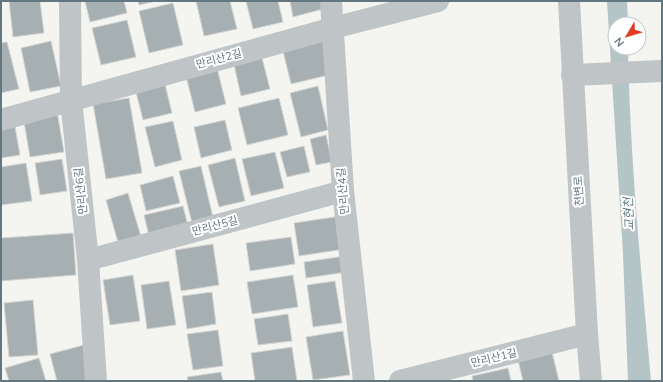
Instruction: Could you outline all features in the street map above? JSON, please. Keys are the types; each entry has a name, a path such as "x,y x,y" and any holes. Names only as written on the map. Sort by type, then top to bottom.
{"street":[{"name":"만리산6길","path":"70,1 72,100 88,260 96,381"},
{"name":"만리산4길","path":"331,1 343,191 364,381"},
{"name":"만리산2길","path":"1,120 333,28 438,1"},
{"name":"천변로","path":"569,1 572,75 591,381"},
{"path":"572,75 662,71"},
{"name":"만리산5길","path":"88,260 343,191"},
{"name":"만리산1길","path":"400,381 588,334"}],"water":[{"path":"607,1 627,1 628,16 608,16"},
{"name":"교현천","path":"610,56 628,56 631,131 651,381 628,381 623,254"}],"building":[{"path":"9,1 40,1 44,33 13,37"},
{"path":"85,1 124,1 127,13 90,22"},
{"path":"138,1 156,1 139,5"},
{"path":"196,1 230,1 237,29 204,36"},
{"path":"246,1 278,1 283,22 253,29"},
{"path":"290,1 321,1 323,9 293,17"},
{"path":"173,3 183,45 149,53 139,11"},
{"path":"127,20 136,57 101,65 92,28"},
{"path":"324,37 333,74 291,84 282,47"},
{"path":"51,41 61,86 30,92 21,48"},
{"path":"7,42 19,89 1,93 1,43"},
{"path":"261,54 270,89 241,96 233,60"},
{"path":"217,68 226,104 195,112 186,76"},
{"path":"164,80 172,113 143,120 135,88"},
{"path":"318,86 328,130 301,137 290,93"},
{"path":"129,98 142,173 106,179 93,104"},
{"path":"279,98 288,135 247,145 238,108"},
{"path":"57,111 64,152 30,157 23,116"},
{"path":"225,120 232,150 201,158 194,127"},
{"path":"14,121 20,155 1,158 1,123"},
{"path":"173,121 182,160 155,167 145,127"},
{"path":"326,135 332,162 316,165 310,139"},
{"path":"304,146 310,172 287,177 280,152"},
{"path":"275,152 284,188 251,196 242,159"},
{"path":"235,158 245,201 219,207 208,165"},
{"path":"62,159 67,191 40,195 35,163"},
{"path":"26,163 32,201 1,205 1,167"},
{"path":"201,166 214,222 193,227 179,171"},
{"path":"173,176 180,203 146,211 140,185"},
{"path":"128,193 142,240 119,246 106,200"},
{"path":"183,206 188,226 149,236 144,215"},
{"path":"341,216 345,249 299,256 294,223"},
{"path":"73,233 76,275 1,281 1,238"},
{"path":"291,237 295,264 250,271 246,243"},
{"path":"213,244 219,285 181,291 175,250"},
{"path":"345,256 347,272 306,278 304,262"},
{"path":"133,275 140,321 110,325 103,280"},
{"path":"293,275 298,307 252,314 247,282"},
{"path":"169,281 176,325 147,329 141,285"},
{"path":"335,281 342,323 313,327 307,285"},
{"path":"212,292 216,324 187,329 182,296"},
{"path":"33,300 38,355 9,357 4,303"},
{"path":"288,314 292,341 258,345 254,319"},
{"path":"218,330 223,366 193,370 187,334"},
{"path":"343,331 350,375 313,380 306,337"},
{"path":"84,345 87,381 57,381 50,354"},
{"path":"292,347 297,381 255,381 251,353"},
{"path":"551,348 559,381 523,381 517,356"},
{"path":"39,358 46,381 9,381 5,368"},
{"path":"508,368 511,381 473,381 472,376"},
{"path":"221,372 223,381 188,381 187,377"}]}
